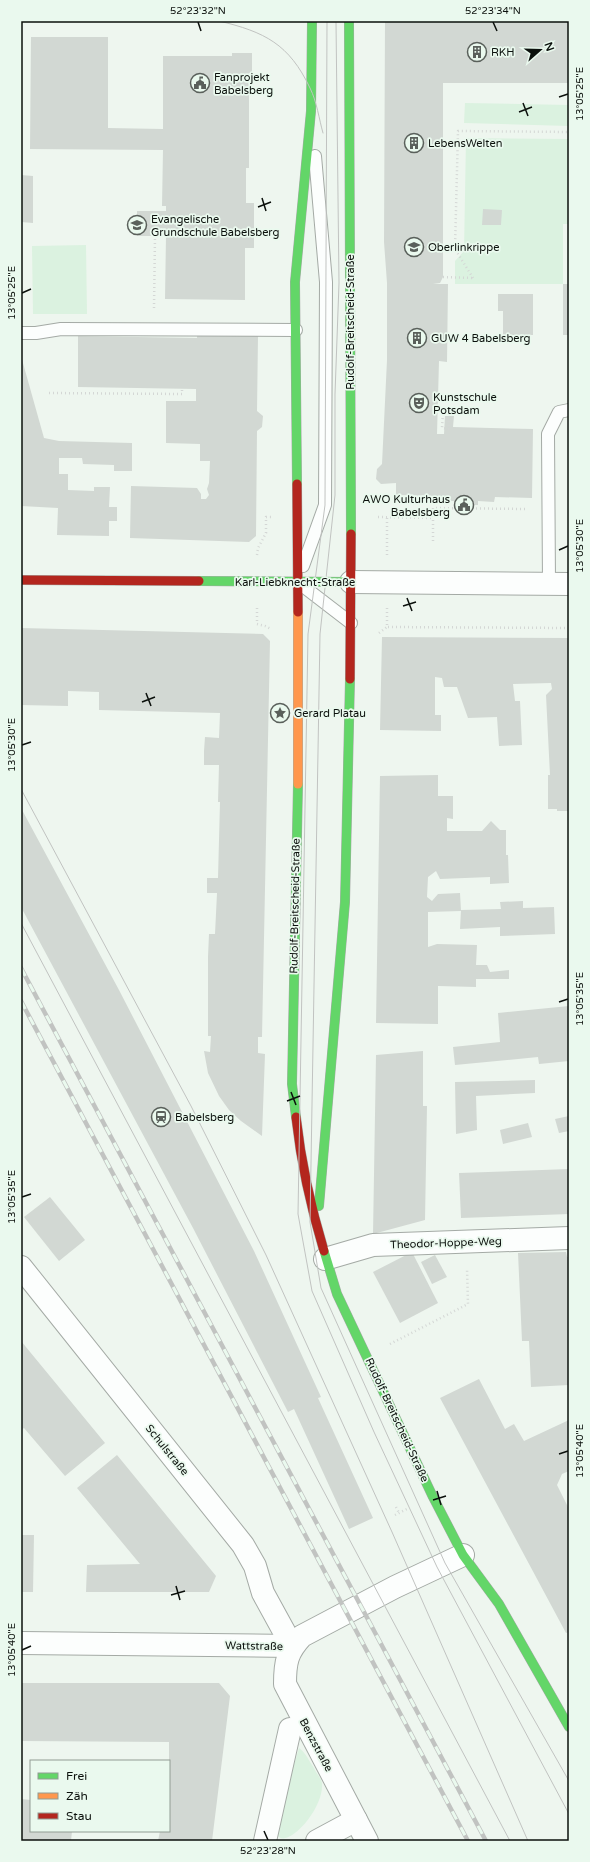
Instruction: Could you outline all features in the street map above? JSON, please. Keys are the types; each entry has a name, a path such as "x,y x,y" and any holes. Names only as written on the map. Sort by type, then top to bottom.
{"street":[{"name":"Rudolf-Breitscheid-Straße","path":"312,21 311,112 295,282 299,713 292,1084 299,1142 317,1229 337,1294 436,1504 463,1555 499,1604 569,1727"},
{"name":"Rudolf-Breitscheid-Straße","path":"317,1229 345,902 351,623 349,21"},
{"name":"Karl-Liebknecht-Straße","path":"21,580 559,584"},
{"name":"Theodor-Hoppe-Weg","path":"325,1259 373,1245 569,1238"},
{"name":"Schulstraße","path":"21,1268 243,1544 255,1566 263,1593 292,1646"},
{"name":"Wattstraße","path":"21,1643 292,1646 302,1636 317,1628 395,1587 463,1555"},
{"name":"Benzstraße","path":"292,1646 285,1663 285,1684 367,1841"},
{"path":"265,1841 290,1729"},
{"path":"317,1841 356,1820"}],"lane":[{"name":"Rudolf-Breitscheid-Straße","path":"298,582 324,506 326,282 311,112"},
{"path":"21,333 36,333 61,329 296,330"},
{"path":"559,584 549,509 548,434 559,412 569,410"},
{"path":"298,582 351,623"}],"path":[{"path":"443,277 473,278 455,249 458,131 569,132"},
{"path":"154,312 155,236"},
{"path":"49,393 182,394 182,388"},
{"path":"449,421 449,429 442,428 443,413 470,414 472,410"},
{"path":"433,541 433,508 549,509"},
{"path":"367,1357 468,1304 466,1242"},
{"path":"396,1507 399,1512"}],"green space":[{"path":"465,103 569,105 569,126 464,123"},
{"path":"466,138 569,139 569,224 563,224 563,284 455,284 455,261 464,251"},
{"path":"86,245 87,314 33,314 32,246"},
{"path":"299,1748 306,1755 321,1780 321,1796 308,1820 299,1830 290,1836 283,1838 277,1835 276,1825"}],"building":[{"path":"385,21 569,21 569,83 443,83 443,277 440,283 433,284 448,284 447,362 439,361 437,434 444,434 445,416 454,416 453,427 533,429 532,498 495,497 494,502 478,501 478,505 454,504 454,501 437,501 437,496 396,495 396,483 381,484 376,479 377,469 382,464 387,360 387,283 384,242"},
{"path":"31,37 108,37 108,128 163,129 163,56 232,56 232,53 252,53 252,73 249,73 249,168 246,168 246,203 254,203 254,248 245,248 245,300 165,299 166,236 137,236 137,211 166,211 166,206 162,206 163,150 30,149"},
{"path":"21,175 33,176 33,223 21,222"},
{"path":"483,209 502,210 501,225 482,225"},
{"path":"563,284 569,284 569,335 563,335"},
{"path":"498,294 533,294 533,335 503,335 503,311 498,311"},
{"path":"197,335 258,336 257,411 263,416 262,427 257,431 256,536 249,542 130,538 131,486 197,488 201,494 201,499 206,499 209,495 207,489 209,483 210,461 200,461 200,444 166,443 166,401 196,401 196,389 78,387 78,336 197,338"},
{"path":"21,356 44,438 59,441 132,443 132,471 114,471 114,465 83,464 82,458 59,458 59,474 68,474 68,490 94,491 94,487 110,487 109,507 117,507 117,521 109,521 109,536 57,535 58,508 21,506"},
{"path":"21,628 263,634 270,641 262,1037 258,1037 258,1053 265,1054 262,1136 241,1121 229,1110 219,1096 208,1073 204,1051 210,1052 211,1036 208,1036 209,934 215,934 217,893 207,893 207,878 218,878 220,802 218,802 219,765 204,765 204,751 205,737 219,738 220,713 99,710 99,692 68,691 68,706 21,705"},
{"path":"382,637 569,638 569,811 548,809 548,775 550,775 546,695 552,689 551,683 513,684 515,701 520,701 522,745 499,746 497,717 468,718 457,687 444,687 442,678 435,677 435,715 441,715 441,731 380,730"},
{"path":"438,775 438,796 453,796 453,819 447,818 447,831 482,831 491,821 500,830 506,830 506,855 508,855 509,883 490,884 490,877 440,879 436,871 428,877 427,897 432,901 438,894 460,893 461,911 428,912 428,947 437,944 477,945 476,965 487,965 490,972 509,970 509,979 476,979 476,987 438,986 438,1024 376,1023 380,776"},
{"path":"21,808 119,990 254,1251 321,1397 318,1398 373,1518 349,1529 294,1409 288,1412 193,1228 21,907"},
{"path":"523,901 523,908 554,907 555,934 500,936 500,927 460,929 461,910 501,909 500,902"},
{"path":"569,1006 569,1061 539,1064 538,1057 455,1065 453,1047 500,1042 498,1013"},
{"path":"423,1051 423,1106 427,1106 425,1220 373,1234 376,1055"},
{"path":"535,1080 535,1093 476,1096 477,1130 456,1134 455,1082"},
{"path":"569,1116 569,1131 559,1133 555,1119"},
{"path":"528,1123 532,1137 503,1144 500,1130"},
{"path":"569,1169 569,1214 461,1218 459,1173"},
{"path":"50,1197 85,1240 59,1261 24,1217"},
{"path":"412,1252 438,1303 400,1323 373,1272"},
{"path":"566,1252 567,1257 569,1257 569,1385 531,1387 529,1341 522,1341 518,1253"},
{"path":"435,1255 447,1277 432,1284 421,1262"},
{"path":"21,1341 105,1443 65,1476 24,1428 21,1430"},
{"path":"479,1379 505,1429 514,1424 524,1441 569,1420 569,1471 562,1474 557,1485 569,1509 569,1632 566,1633 440,1398"},
{"path":"117,1455 216,1576 209,1592 86,1592 87,1565 140,1564 77,1488"},
{"path":"21,1535 34,1535 33,1592 21,1592"},
{"path":"21,1683 219,1683 230,1696 212,1841 158,1841 160,1832 170,1832 169,1742 21,1741"},
{"path":"21,1799 30,1800 30,1832 72,1832 71,1841 21,1841"}],"tram line":[{"path":"219,21 262,35 284,50 302,73 310,88 323,133"},
{"path":"327,21 325,505 308,634 298,1214 312,1291 374,1432 437,1567 569,1814"},
{"path":"336,21 339,283 335,394 335,495 320,634 310,1222 321,1288 445,1563 569,1781"},
{"path":"21,789 191,1106 266,1255 392,1532 528,1841"},
{"path":"21,923 510,1841"}],"railway":[{"path":"21,968 486,1841"},
{"path":"21,1001 468,1841"}],"traffic: fast":[{"path":"297,484 295,282 311,111 312,21"},
{"path":"349,21 351,534"},
{"path":"199,581 351,582"},
{"path":"319,1206 345,902 350,679"},
{"path":"296,1117 292,1084 298,784"},
{"path":"324,1251 337,1294 433,1497 463,1555 499,1604 569,1727"}],"traffic: slow":[{"path":"298,612 298,784"}],"traffic: jam":[{"path":"297,484 298,612"},
{"path":"350,679 351,534"},
{"path":"21,580 199,581"},
{"path":"296,1117 307,1185 324,1251"}],"place":[{"name":"RKH","path":"477,52"},
{"name":"Fanprojekt Babelsberg","path":"200,83"},
{"name":"LebensWelten","path":"414,143"},
{"name":"Evangelische Grundschule Babelsberg","path":"137,225"},
{"name":"Oberlinkrippe","path":"414,247"},
{"name":"GUW 4 Babelsberg","path":"417,338"},
{"name":"Kunstschule Potsdam","path":"419,403"},
{"name":"AWO Kulturhaus Babelsberg","path":"464,505"},
{"name":"Gerard Platau","path":"280,713"},
{"name":"Babelsberg","path":"161,1117"}]}
